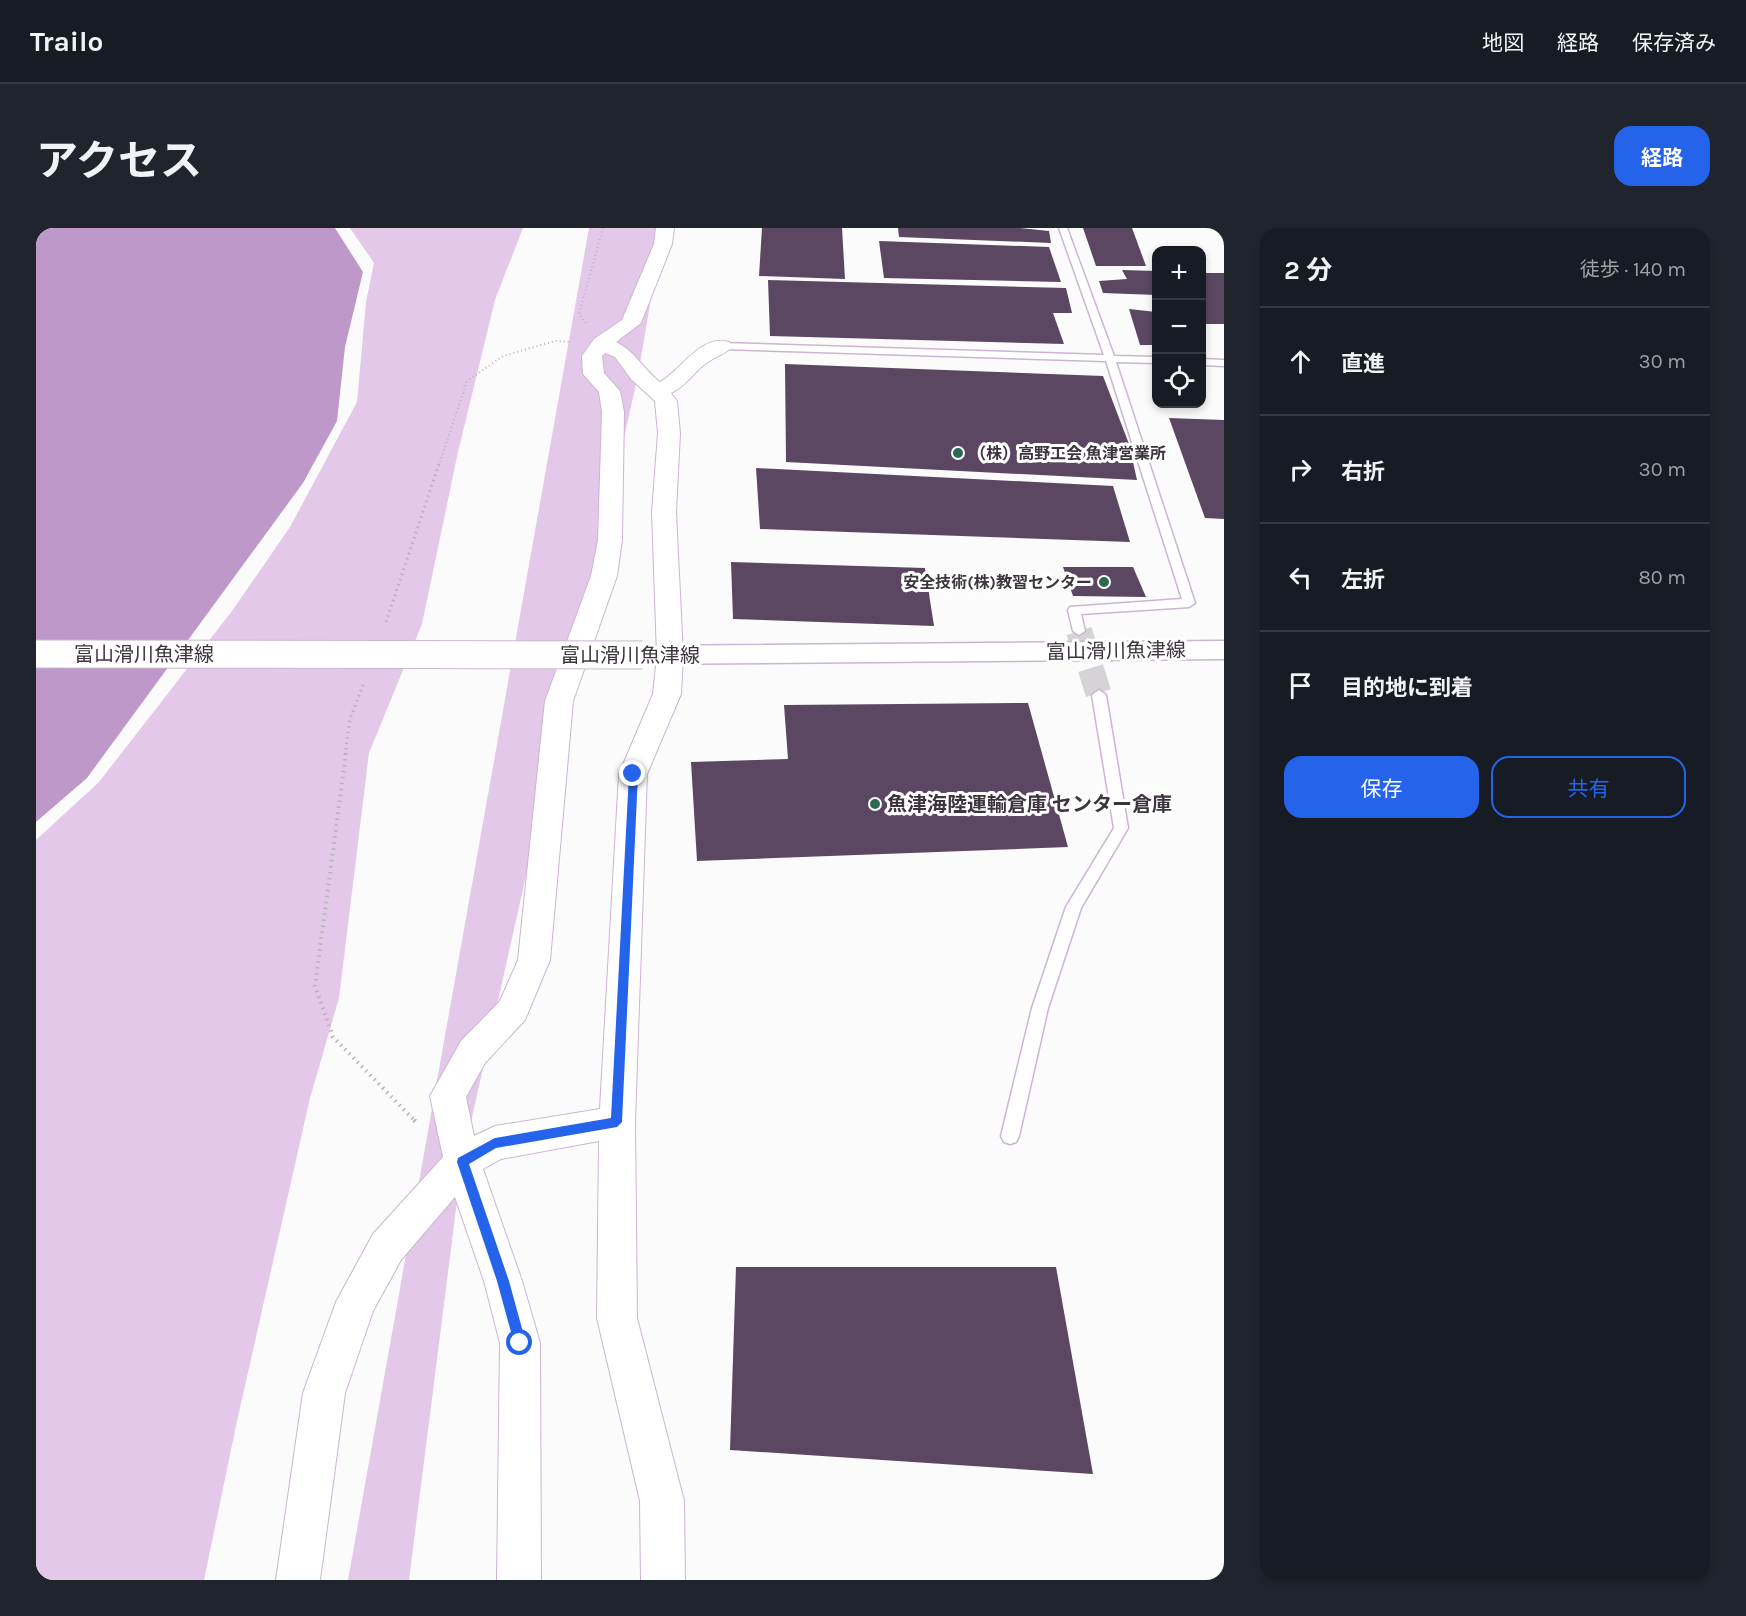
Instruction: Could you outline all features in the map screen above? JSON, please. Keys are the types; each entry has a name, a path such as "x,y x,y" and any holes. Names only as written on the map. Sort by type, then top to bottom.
{"main road":[{"name":"富山滑川魚津線","path":"36,654 656,655 1224,650"}],"street":[{"path":"519,1580 520,1343 503,1281 462,1162 448,1096 473,1052 513,1010 534,960 559,701 604,576 610,540 613,412 609,391 594,374 592,356 601,343 631,323 663,244 665,228"},
{"path":"601,343 622,353 638,375 659,391 666,401 669,433 656,655 667,694 633,774 617,1122 617,1318 662,1501 663,1580"},
{"path":"659,391 678,381 699,358 722,346"},
{"path":"298,1580 324,1393 356,1302 387,1247 462,1162 495,1143 617,1122"}],"lane":[{"path":"1063,228 1110,358 1189,603 1074,610 1079,631"},
{"path":"722,346 1152,360"},
{"path":"1206,362 1224,363"},
{"path":"1010,1136 1040,1008 1074,907 1121,828 1099,695"}],"path":[{"path":"601,343 579,314 603,228"},
{"path":"384,629 467,381 503,356 555,341 601,343"},
{"path":"365,679 350,719 315,987 333,1037 415,1121 462,1162"}],"shaded area":[{"path":"36,228 335,228 363,272 345,347 337,421 303,483 87,778 36,822"},
{"path":"350,228 523,228 495,300 458,452 422,624 369,753 339,998 310,1098 237,1421 204,1580 36,1580 36,840 99,782 232,611 290,527 357,402 366,302 374,263"},
{"path":"589,228 663,228 638,375 462,1162 409,1580 348,1580"}],"building":[{"path":"762,228 842,228 845,279 759,276"},
{"path":"898,228 1020,228 1049,231 1051,243 899,237"},
{"path":"1083,228 1132,228 1146,266 1096,266"},
{"path":"879,241 1049,247 1061,282 884,278"},
{"path":"1122,270 1152,271 1152,295 1103,293 1099,281 1127,279"},
{"path":"1206,273 1224,273 1224,324 1206,324"},
{"path":"768,280 1066,288 1072,313 1053,313 1064,344 770,336"},
{"path":"1129,309 1152,312 1152,345 1140,345"},
{"path":"785,364 1103,376 1129,444 1137,480 786,462"},
{"path":"1169,418 1224,420 1224,519 1205,518"},
{"path":"756,468 1113,486 1130,542 760,529"},
{"path":"731,562 925,568 934,626 733,619"},
{"name":"安全技術(株)教習センター","path":"1063,567 1133,567 1146,597 1073,596"},
{"name":"魚津海陸運輸倉庫 センター倉庫","path":"1028,703 1068,847 697,861 691,762 788,759 784,705"},
{"path":"736,1267 1056,1267 1093,1474 730,1450"}],"tunnel":[{"path":"1079,631 1099,695"}],"place":[{"name":"（株）高野工会 魚津営業所","path":"958,453"},
{"name":"安全技術(株)教習センター","path":"1104,582"},
{"name":"魚津海陸運輸倉庫 センター倉庫","path":"875,804"}],"route":[{"path":"520,1343 503,1281 462,1162 495,1143 617,1122 633,774"}]}
